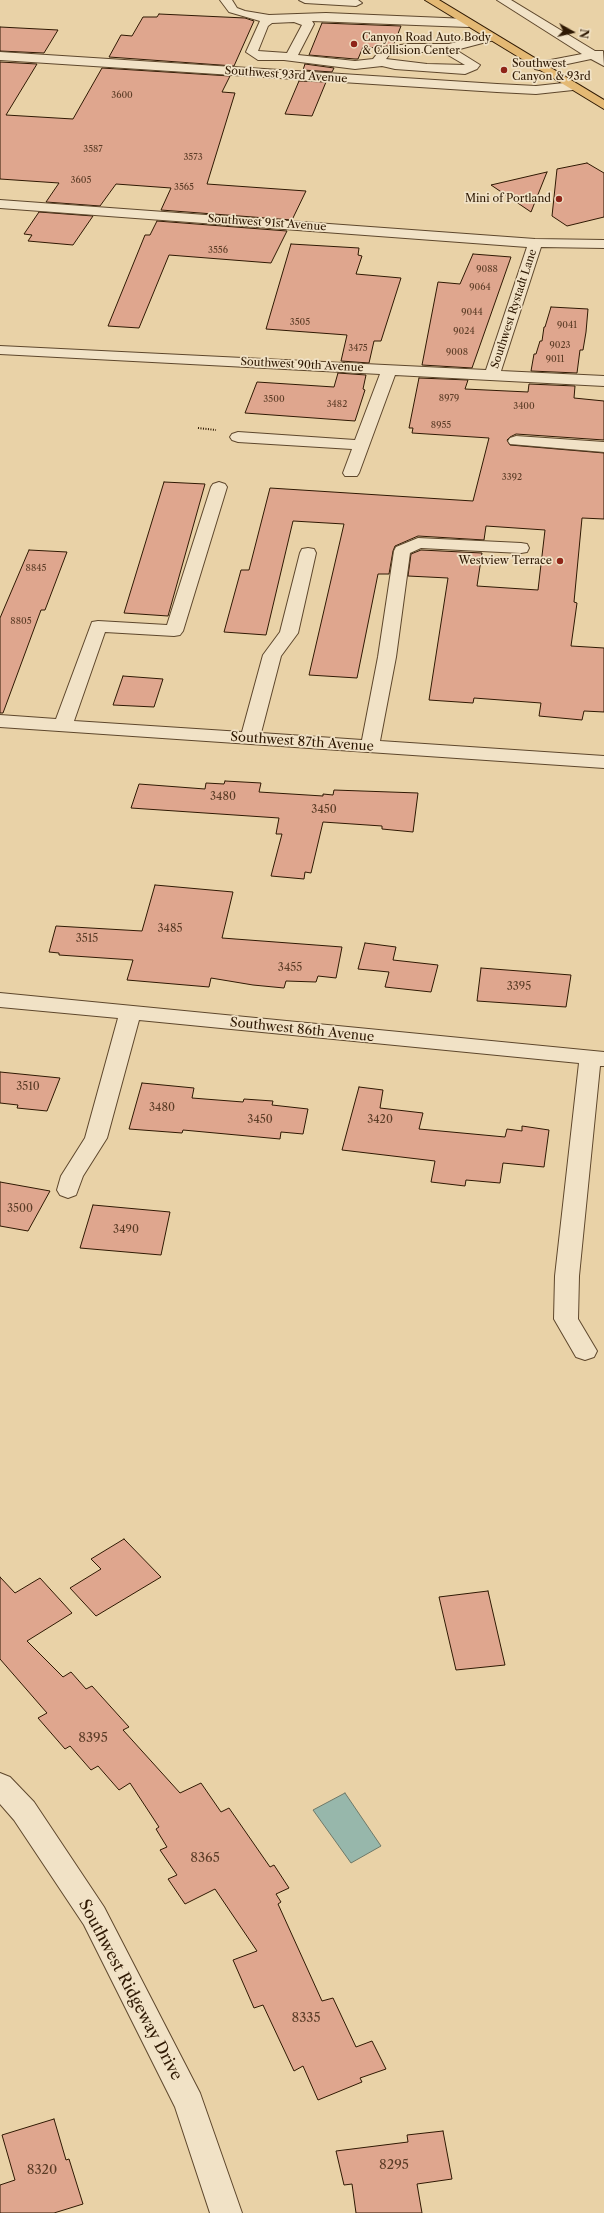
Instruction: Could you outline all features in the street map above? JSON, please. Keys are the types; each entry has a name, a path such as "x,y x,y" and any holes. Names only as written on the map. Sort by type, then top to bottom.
{"main road":[{"path":"432,0 490,37 604,105"}],"street":[{"path":"226,0 233,10 242,14 269,19 326,17 468,23"},
{"path":"305,0 453,14"},
{"path":"502,0 604,62"},
{"path":"288,58 291,57 308,24 295,18"},
{"path":"269,19 263,24 252,52 258,56 355,65 382,62 420,68 465,70 474,65 448,50 449,48"},
{"path":"382,62 380,59 386,51 408,48 449,48 490,37"},
{"path":"539,66 604,53"},
{"name":"Southwest 93rd Avenue","path":"0,56 536,90 572,86"},
{"path":"407,83 420,68"},
{"name":"Southwest 91st Avenue","path":"0,204 535,243 604,244"},
{"name":"Southwest 91st Avenue","path":"535,243 604,251"},
{"name":"Southwest Rystadt Lane","path":"492,375 535,243"},
{"name":"Southwest 90th Avenue","path":"0,350 604,381"},
{"path":"351,474 389,370"},
{"path":"238,437 362,445"},
{"path":"516,441 604,447"},
{"path":"63,726 98,626 174,630 219,487"},
{"path":"370,746 387,657 402,551 418,543 521,548"},
{"path":"250,738 272,656 289,633 308,553"},
{"name":"Southwest 87th Avenue","path":"0,721 604,762"},
{"name":"Southwest 86th Avenue","path":"0,1000 597,1059"},
{"path":"68,1190 72,1176 96,1138 130,1013"},
{"path":"584,1351 566,1319 567,1276 597,1059"},
{"name":"Southwest Ridgeway Drive","path":"0,1785 24,1811 94,1916 189,2103 226,2213"}],"shaded area":[{"path":"345,1793 381,1846 351,1863 313,1810"}],"building":[{"path":"159,14 245,18 254,21 234,66 109,57 121,35 132,36 143,17 157,17"},
{"name":"Canyon Road Auto Body & Collision Center","path":"322,23 401,26 394,44 380,48 363,47 358,59 355,59 309,55"},
{"path":"0,27 58,30 44,53 0,51"},
{"path":"0,62 37,64 6,115 73,119 102,68 230,76 222,92 235,93 207,184 306,191 292,220 161,210 171,188 116,184 100,206 46,202 59,183 0,179"},
{"path":"305,64 334,68 332,72 303,70"},
{"path":"299,81 326,82 312,116 285,114"},
{"name":"Mini of Portland","path":"587,163 604,173 604,217 567,226 552,216 557,169"},
{"path":"547,172 531,212 491,185"},
{"path":"39,212 93,216 73,245 28,241 32,235 24,234"},
{"path":"157,221 287,231 271,263 169,255 139,328 108,326 145,235 150,235"},
{"path":"291,244 359,248 358,255 362,256 356,274 401,278 381,341 374,341 369,363 341,361 347,335 266,329"},
{"path":"473,254 511,257 472,368 422,365 438,282 460,284"},
{"path":"551,307 588,309 583,350 580,350 577,373 531,371 534,354 536,354 540,341 542,341 544,327"},
{"path":"338,373 366,375 363,389 365,390 355,421 245,413 257,382 334,387"},
{"path":"419,378 468,380 465,389 528,392 529,384 575,386 574,398 604,401 604,440 516,434 507,440 510,445 604,453 604,519 582,518 574,602 577,603 571,646 604,648 604,712 584,711 582,720 539,716 541,703 474,698 473,703 429,700 448,578 408,576 411,554 421,550 482,553 477,586 538,590 545,530 486,526 484,540 418,536 395,546 389,574 378,574 357,678 309,675 344,524 293,521 266,635 224,632 241,570 249,570 270,488 473,501 489,438 412,433 413,428 409,428"},
{"path":"164,482 205,484 168,616 124,613"},
{"path":"29,550 67,552 45,610 41,610 3,713 0,713 0,618"},
{"path":"123,676 163,679 154,707 113,705"},
{"path":"225,781 261,783 259,792 323,796 323,794 333,795 334,790 418,793 413,832 382,829 382,826 323,822 311,873 305,872 304,879 271,876 282,834 276,834 279,818 131,808 139,784 205,789 206,783 224,784"},
{"path":"155,885 233,892 222,938 342,947 336,978 318,976 316,982 286,981 284,988 253,985 211,978 209,987 127,980 133,960 59,955 59,953 49,952 56,926 142,931"},
{"path":"365,943 396,947 393,960 438,965 431,992 385,987 389,972 358,969"},
{"path":"481,968 571,975 566,1007 477,1001"},
{"path":"0,1072 60,1078 47,1111 17,1108 18,1105 0,1103"},
{"path":"142,1083 194,1088 192,1098 243,1102 244,1099 273,1101 272,1105 308,1109 303,1134 281,1132 280,1139 183,1130 182,1133 129,1129"},
{"path":"359,1087 383,1090 380,1108 423,1113 419,1129 505,1137 507,1129 522,1131 522,1126 549,1130 544,1167 503,1163 500,1183 466,1180 465,1186 431,1182 435,1161 342,1150"},
{"path":"0,1182 50,1191 28,1231 0,1226"},
{"path":"93,1205 170,1212 161,1255 80,1248"},
{"path":"124,1539 161,1577 96,1616 70,1588 101,1569 91,1559"},
{"path":"0,1577 15,1593 40,1578 72,1613 27,1641 63,1677 71,1672 86,1689 92,1686 129,1727 123,1730 180,1793 201,1783 221,1812 229,1808 270,1867 274,1865 289,1888 276,1894 281,1902 278,1904 322,2001 333,1998 356,2047 372,2041 386,2069 360,2078 362,2082 318,2100 303,2066 294,2071 263,2005 254,2008 233,1960 257,1951 215,1889 185,1904 168,1879 177,1875 160,1850 167,1847 156,1829 159,1827 130,1783 119,1790 98,1766 91,1770 70,1746 65,1749 38,1718 47,1713 0,1659"},
{"path":"488,1591 505,1665 456,1670 439,1597"},
{"path":"54,2119 66,2160 69,2159 83,2204 54,2213 0,2213 0,2185 15,2180 2,2135"},
{"path":"443,2131 452,2179 417,2184 422,2213 356,2213 352,2184 344,2185 336,2151 408,2142 407,2135"}],"place":[{"name":"Canyon Road Auto Body & Collision Center","path":"354,44"},
{"name":"Southwest Canyon & 93rd","path":"504,70"},
{"name":"Mini of Portland","path":"559,199"},
{"name":"Westview Terrace","path":"560,561"}]}
